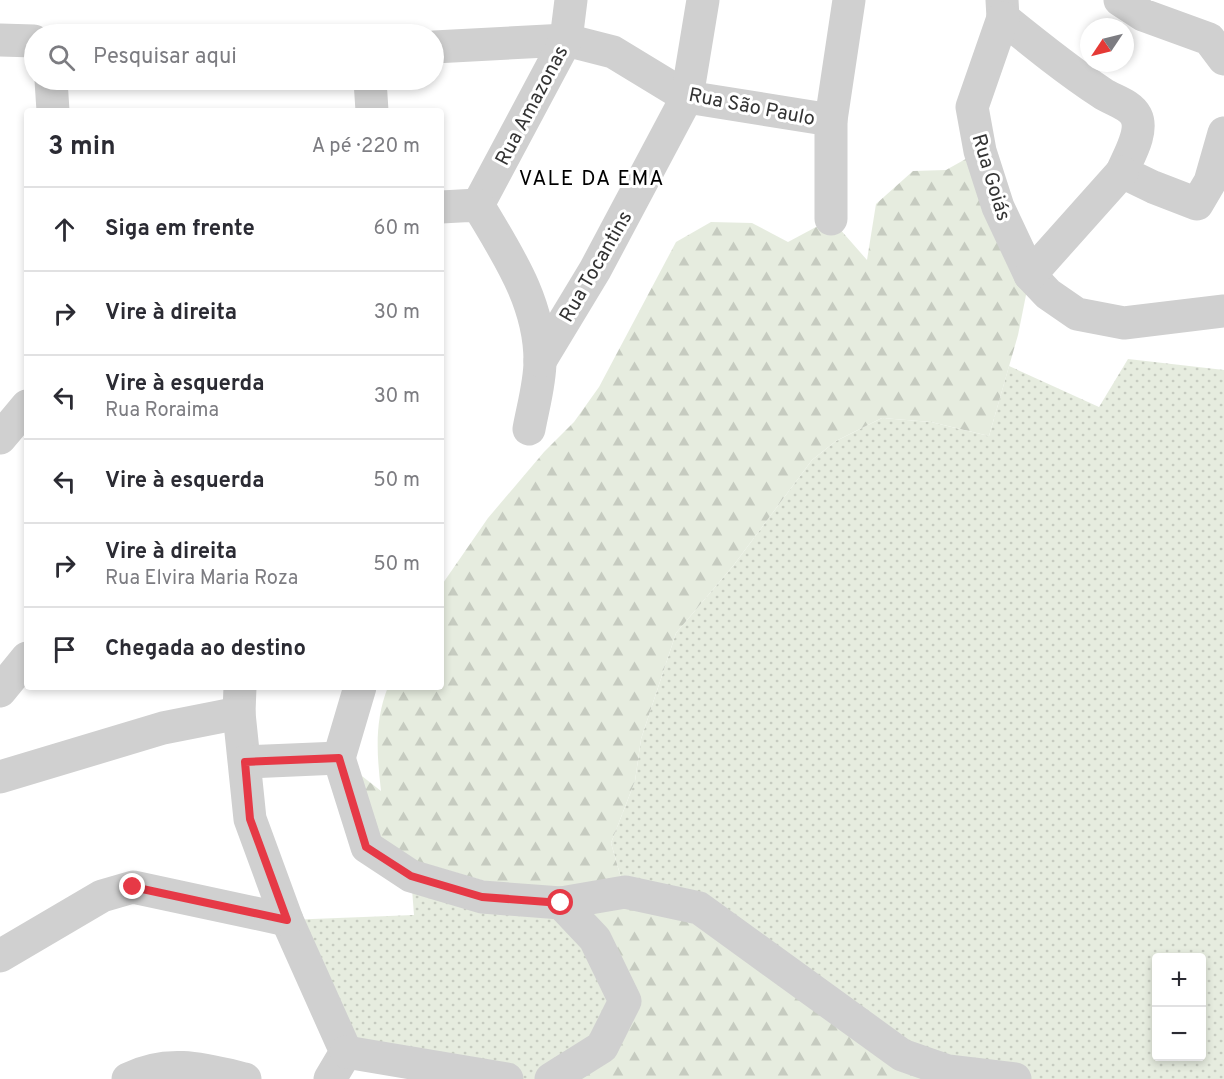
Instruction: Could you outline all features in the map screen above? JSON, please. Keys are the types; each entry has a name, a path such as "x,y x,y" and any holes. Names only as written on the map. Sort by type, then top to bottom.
{"street":[{"name":"Rua Amazonas","path":"478,205 567,40 571,0"},
{"name":"Rua Tocantins","path":"540,361 595,270 687,97 703,0"},
{"path":"831,219 831,120 849,0"},
{"path":"1120,0 1143,15 1209,39 1224,59"},
{"path":"1002,9 1075,75 1112,100 1126,106 1135,115 1138,127 1122,172 1030,275"},
{"name":"Rua Goiás","path":"1002,9 972,107 980,151 998,207 1030,275 1048,294 1077,314 1124,324 1224,311"},
{"path":"0,40 24,41"},
{"name":"Rua São Paulo","path":"444,46 567,40 613,52 687,97 831,120"},
{"path":"51,90 52,108"},
{"path":"371,90 372,108"},
{"path":"1122,172 1153,188 1197,204 1210,182 1224,133"},
{"path":"444,207 478,205 513,264 534,309 540,361 529,429"},
{"path":"0,438 24,410"},
{"path":"0,691 24,662"},
{"path":"359,690 339,758 366,847 411,876 482,897 561,903 625,892 699,908 902,1055 948,1071 1015,1079"},
{"path":"0,777 163,728 239,700 250,819 338,1066 507,1079"},
{"path":"245,762 339,758"},
{"path":"0,956 102,896 133,887 287,920"},
{"path":"551,1079 602,1047 625,1000 595,939 561,903"},
{"path":"128,1079 167,1066 211,1071 245,1079"}],"green space":[{"path":"980,151 1030,275 1018,335 989,436 931,422 882,418 836,441 812,460 733,566 676,633 641,739 635,781 611,843 625,892 699,908 902,1055 1015,1079 551,1079 625,1001 561,903 367,847 339,758 381,791 379,726 380,713 387,690 444,690 444,582 488,518 544,452 574,422 599,387 676,242 711,222 752,223 788,242 831,219 867,260 876,204 913,171 946,170"},
{"path":"1128,359 1224,370 1224,1079 1015,1079 948,1071 625,892 611,843 635,781 641,739 676,633 733,566 812,460 836,441 882,418 931,422 989,436 1009,366 1099,407"},
{"path":"411,876 561,903 625,1001 551,1079 507,1079 346,1052 287,920 414,915"}],"district":[{"name":"VALE DA EMA","path":"592,178"}],"route":[{"path":"133,887 287,920 250,819 245,762 339,758 366,847 411,876 482,897 561,903"}]}
